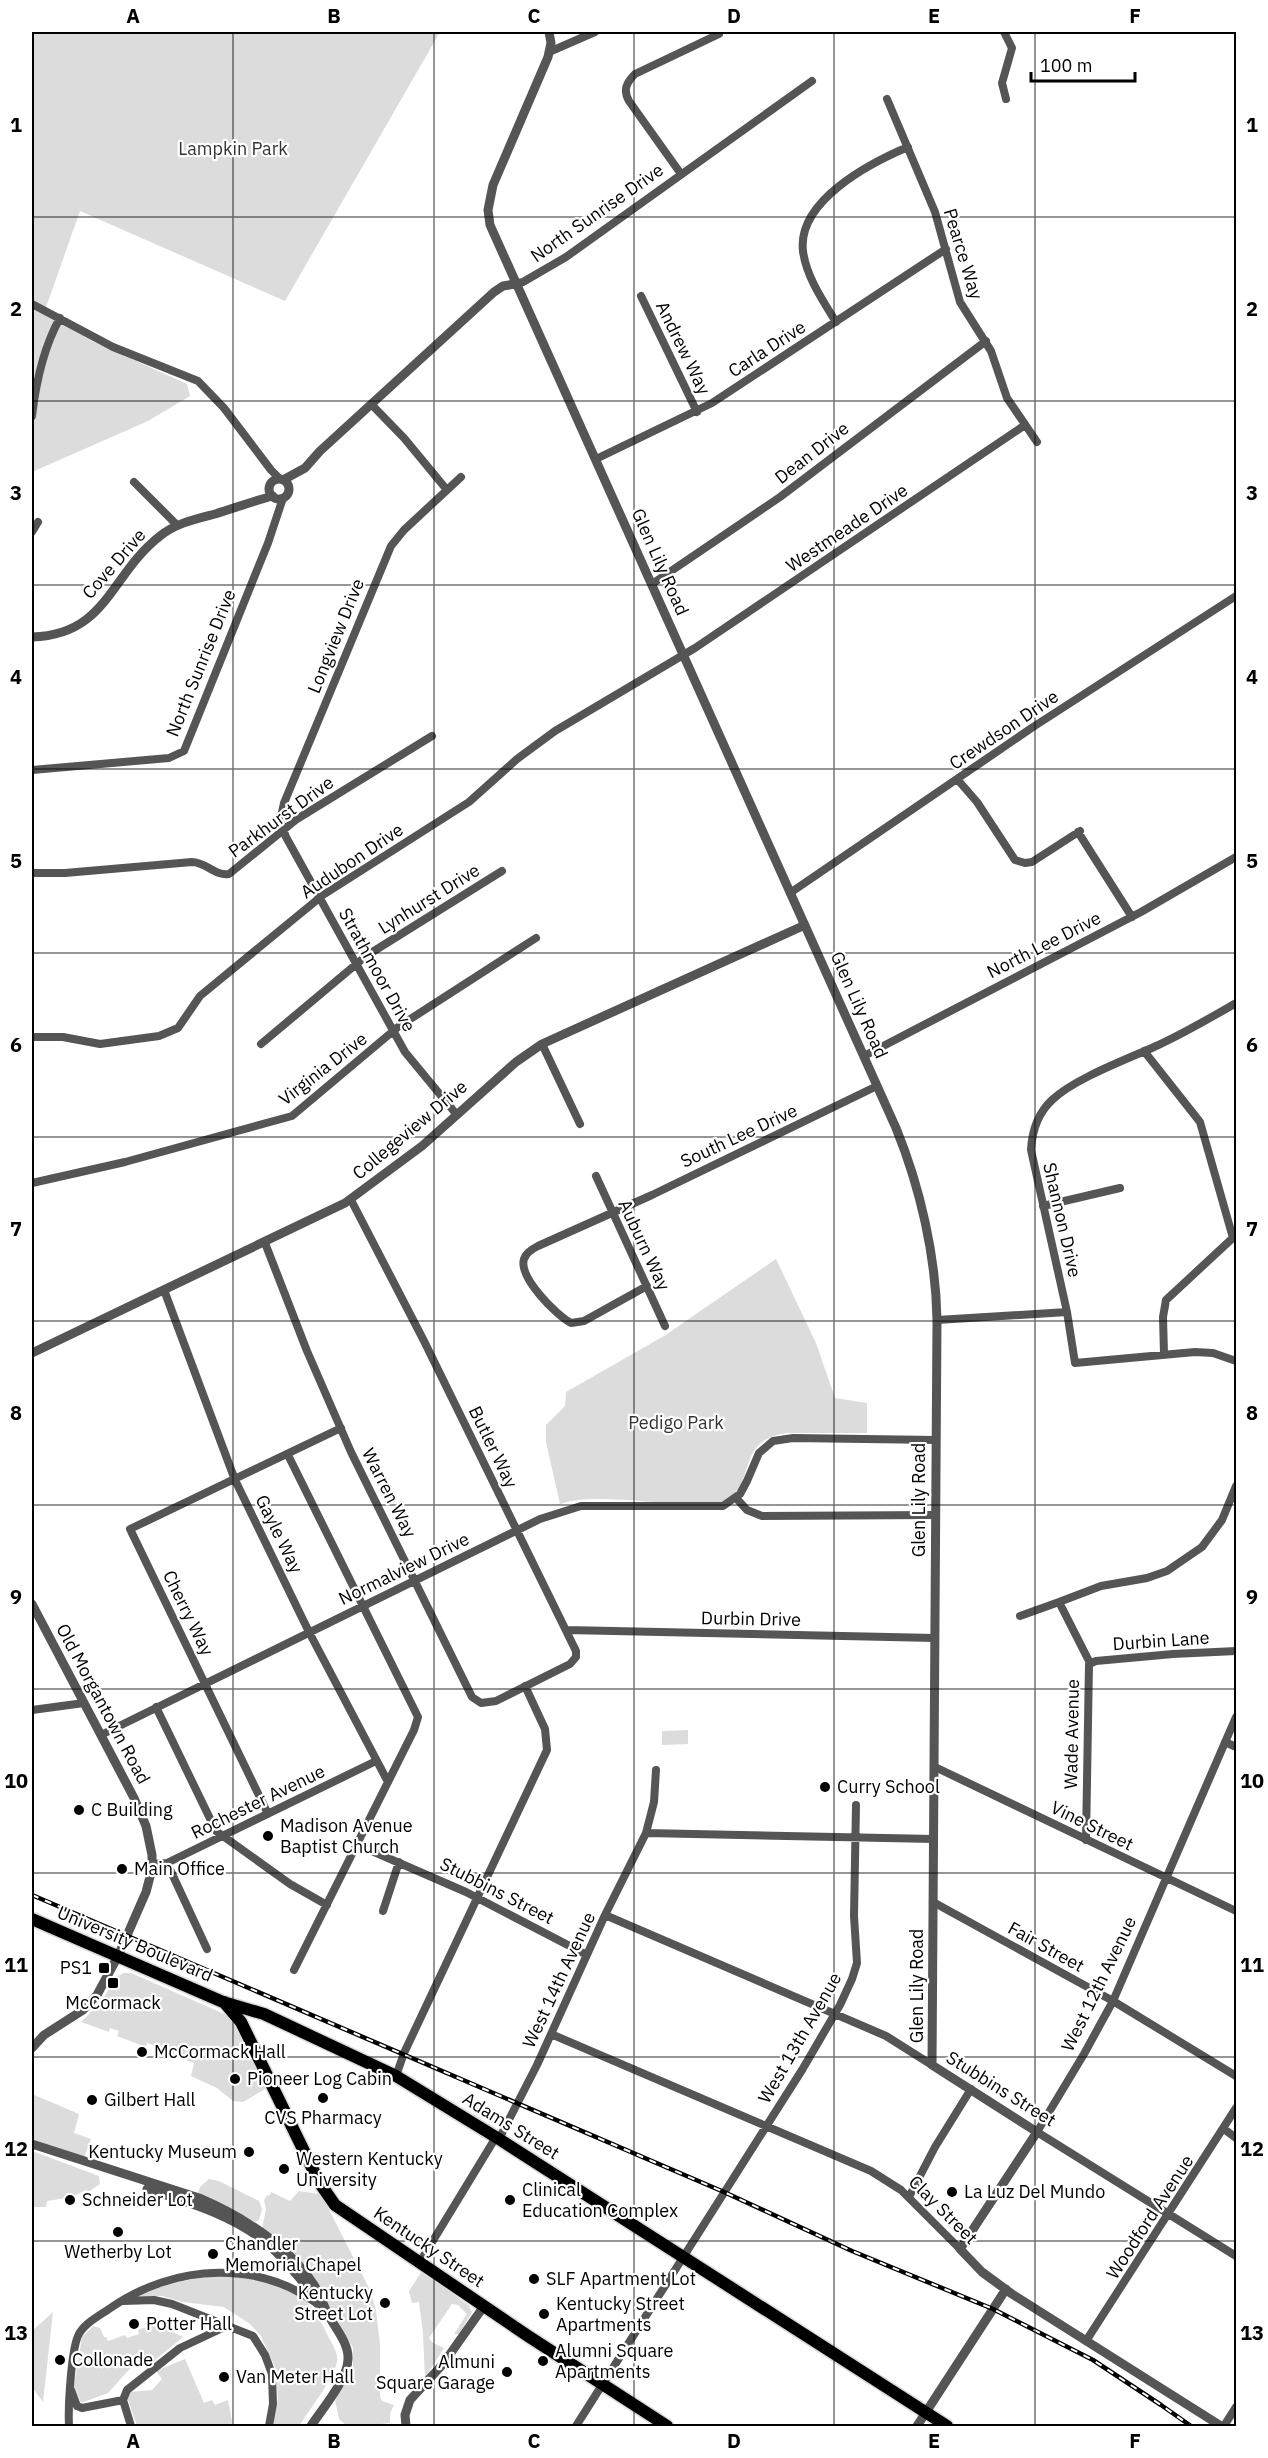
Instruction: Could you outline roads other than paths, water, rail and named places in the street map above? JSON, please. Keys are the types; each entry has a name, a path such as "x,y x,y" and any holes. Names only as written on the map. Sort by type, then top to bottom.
{"main road":[{"name":"University Boulevard","path":"32,1919 223,2002"},
{"name":"Adams Street","path":"223,2002 264,2013 396,2076 497,2138 947,2427"},
{"name":"Kentucky Street","path":"223,2002 235,2014 246,2031 329,2199 342,2211 668,2427"}],"street":[{"name":"Glen Lily Road","path":"549,32 549,52 488,199 490,225 877,1086 908,1159 916,1184 932,1265 937,1320 932,2065"},
{"path":"549,52 595,32"},
{"path":"1004,32 1012,48 1002,83 1006,99"},
{"path":"681,174 629,101 625,89 635,74 719,34"},
{"name":"North Sunrise Drive","path":"32,770 169,758 184,751 268,543 278,511 278,488 300,472 494,292 503,286 523,282 566,257 812,81"},
{"name":"Pearce Way","path":"887,99 933,206 960,302 986,341 997,365 1004,393 1037,442"},
{"path":"836,322 805,262 802,246 807,222 820,204 846,182 876,161 908,147"},
{"name":"Carla Drive","path":"596,459 697,412 946,249"},
{"name":"Andrew Way","path":"641,296 697,412"},
{"path":"32,304 112,347 195,379 209,391 253,443 271,470 278,488"},
{"path":"32,416 36,384 50,336 60,318"},
{"name":"Dean Drive","path":"652,584 780,497 986,341"},
{"path":"371,404 404,438 447,490"},
{"name":"Westmeade Drive","path":"684,655 1025,425"},
{"name":"Longview Drive","path":"284,830 280,819 284,803 387,553 404,530 461,477"},
{"path":"134,482 165,516 177,525"},
{"name":"Cove Drive","path":"32,637 60,633 83,623 95,612 152,543 177,525 258,499 278,488"},
{"path":"32,532 38,522"},
{"name":"Crewdson Drive","path":"790,893 1033,727 1236,596"},
{"name":"Audubon Drive","path":"32,1037 56,1036 100,1044 156,1036 173,1031 183,1022 200,996 320,897 469,802 517,759 555,732 684,655"},
{"name":"Parkhurst Drive","path":"32,873 65,873 196,862 219,874 228,874 284,830 340,792 432,736"},
{"path":"957,779 977,802 1015,860 1025,863 1032,862 1079,832 1132,917"},
{"name":"Strathmoor Drive","path":"284,830 356,965 411,1061 457,1115"},
{"name":"North Lee Drive","path":"864,1056 1132,917 1236,857"},
{"name":"Lynhurst Drive","path":"261,1044 366,956 502,871"},
{"name":"Collegeview Drive","path":"32,1353 266,1243 351,1200 422,1146 516,1062 542,1044 805,925"},
{"name":"Virginia Drive","path":"32,1183 125,1162 292,1116 394,1031 536,938"},
{"name":"Shannon Drive","path":"1164,1354 1075,1363 1067,1312 1031,1150 1033,1134 1041,1114 1050,1101 1068,1089 1236,1003"},
{"path":"542,1044 558,1083 580,1124"},
{"path":"1144,1051 1200,1122 1235,1236 1166,1300 1163,1317 1164,1354 1213,1353 1236,1361"},
{"name":"South Lee Drive","path":"647,1286 584,1321 571,1323 558,1314 543,1297 525,1271 524,1258 531,1250 877,1086"},
{"name":"Auburn Way","path":"596,1176 665,1326"},
{"path":"1043,1206 1120,1188"},
{"name":"Butler Way","path":"351,1200 518,1530 576,1651 574,1660 525,1686"},
{"name":"Warren Way","path":"266,1243 307,1351 341,1428 474,1700 481,1703 494,1701 525,1686"},
{"name":"Gayle Way","path":"164,1290 235,1480 309,1632 388,1782"},
{"path":"937,1320 1067,1312"},
{"path":"235,1480 341,1428"},
{"path":"935,1515 762,1516 747,1510 735,1498 746,1485 761,1450 777,1440 812,1438 936,1440"},
{"path":"288,1455 417,1714 414,1730 294,1970"},
{"name":"Cherry Way","path":"235,1480 130,1529 268,1814"},
{"path":"1020,1616 1101,1586 1147,1578 1167,1570 1202,1547 1222,1520 1236,1486"},
{"name":"Normalview Drive","path":"101,1735 540,1519 576,1506 717,1507 726,1505 735,1498"},
{"path":"1059,1602 1089,1664"},
{"name":"Old Morgantown Road","path":"32,1606 141,1815 149,1840 152,1864 148,1887 102,1988 90,2002 44,2035 32,2048"},
{"name":"Durbin Drive","path":"567,1630 935,1638"},
{"name":"Durbin Lane","path":"1089,1664 1173,1654 1236,1651"},
{"name":"Wade Avenue","path":"1086,1840 1089,1664"},
{"path":"396,2076 547,1749 545,1729 525,1686"},
{"path":"32,1710 84,1703"},
{"path":"156,1707 216,1831 290,1884 327,1905"},
{"name":"West 12th Avenue","path":"960,2249 1037,2132 1113,2001 1236,1718"},
{"path":"1225,1742 1236,1747"},
{"name":"Rochester Avenue","path":"152,1864 167,1863 376,1761"},
{"name":"Vine Street","path":"934,1767 1236,1911"},
{"name":"West 14th Avenue","path":"420,2262 497,2138 551,2034 604,1915 646,1833 654,1802 656,1770"},
{"name":"West 13th Avenue","path":"576,2427 767,2126 835,2013 856,1969 854,1916 856,1805"},
{"path":"646,1833 934,1839"},
{"name":"Stubbins Street","path":"358,1845 478,1898 587,1955"},
{"path":"383,1911 399,1862"},
{"path":"167,1863 207,1949"},
{"name":"Fair Street","path":"933,1902 1113,2001 1236,2076"},
{"name":"Stubbins Street","path":"604,1915 886,2037 1236,2256"},
{"name":"Clay Street","path":"551,2034 871,2171 909,2197 982,2272 1222,2427"},
{"path":"909,2197 970,2088"},
{"name":"Woodford Avenue","path":"1086,2341 1170,2214 1236,2108"},
{"path":"1224,2129 1236,2138"},
{"path":"32,2144 199,2199 240,2218 274,2241 293,2260 315,2287 320,2300"},
{"path":"32,2150 193,2204 223,2217 267,2243 320,2300 344,2344 348,2360 341,2379 311,2427"},
{"path":"69,2427 78,2334 86,2325 139,2291 181,2278 238,2272 257,2275 287,2285 327,2311"},
{"path":"917,2427 1006,2289"},
{"path":"123,2301 138,2299 163,2302 229,2325 253,2336 268,2361 272,2374 273,2396 269,2427"},
{"path":"406,2427 405,2415 410,2400 444,2364 484,2306"},
{"path":"131,2427 123,2400 127,2390 139,2378 180,2348 229,2325"},
{"path":"71,2388 79,2407 123,2400"},
{"path":"1222,2427 1236,2407"}],"railway":[{"path":"32,1895 724,2192 852,2251 993,2309 1093,2360 1191,2426"}],"place":[{"name":"Curry School","path":"825,1787"},
{"name":"C Building","path":"79,1810"},
{"name":"Madison Avenue Baptist Church","path":"268,1836"},
{"name":"Main Office","path":"122,1869"},
{"name":"PS1","path":"104,1968"},
{"name":"McCormack","path":"113,1983"},
{"name":"McCormack Hall","path":"142,2052"},
{"name":"Pioneer Log Cabin","path":"235,2079"},
{"name":"CVS Pharmacy","path":"323,2098"},
{"name":"Gilbert Hall","path":"92,2100"},
{"name":"Kentucky Museum","path":"249,2152"},
{"name":"Western Kentucky University","path":"284,2169"},
{"name":"La Luz Del Mundo","path":"952,2192"},
{"name":"Schneider Lot","path":"70,2200"},
{"name":"Clinical Education Complex","path":"510,2200"},
{"name":"Wetherby Lot","path":"118,2232"},
{"name":"Chandler Memorial Chapel","path":"213,2254"},
{"name":"SLF Apartment Lot","path":"534,2279"},
{"name":"Kentucky Street Lot","path":"385,2303"},
{"name":"Kentucky Street Apartments","path":"544,2314"},
{"name":"Potter Hall","path":"134,2324"},
{"name":"Collonade","path":"60,2360"},
{"name":"Alumni Square Apartments","path":"543,2361"},
{"name":"Almuni Square Garage","path":"507,2372"},
{"name":"Van Meter Hall","path":"224,2377"}],"park label":[{"name":"Lampkin Park","path":"233,149"},
{"name":"Pedigo Park","path":"676,1423"}]}
